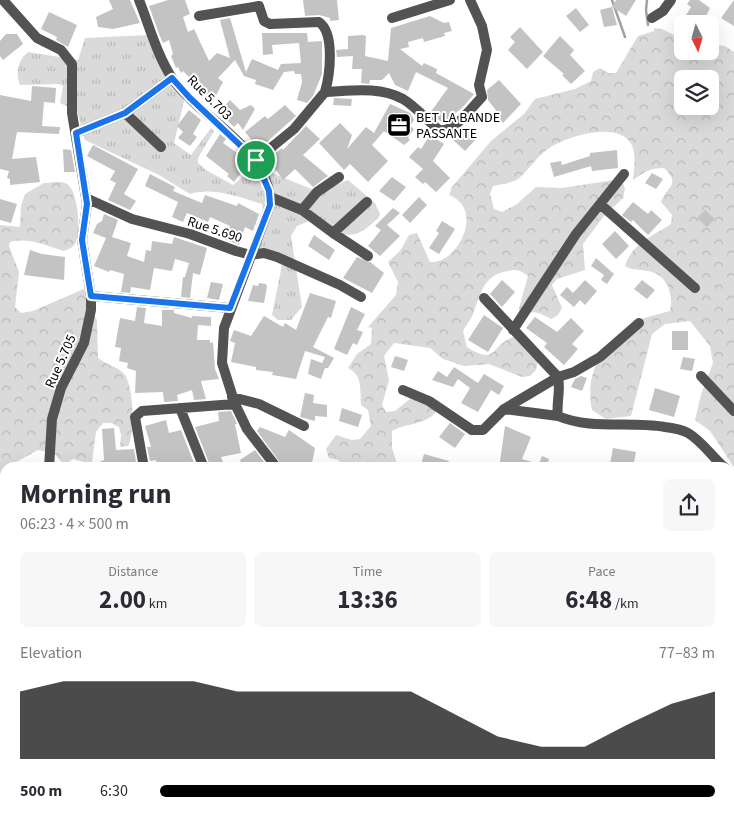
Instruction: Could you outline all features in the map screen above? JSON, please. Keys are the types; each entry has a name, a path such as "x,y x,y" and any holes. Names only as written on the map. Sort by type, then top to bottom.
{"street":[{"name":"Rue 5.705","path":"3,0 37,38 61,50 72,64 72,113 86,198 82,240 91,296 88,331 61,388 52,420 49,462"},
{"name":"Rue 5.703","path":"139,0 172,78 189,97 256,160 270,197"},
{"path":"392,18 450,0"},
{"path":"324,92 377,91 389,93 404,100 439,130 451,128 482,97 479,86 487,50 482,26 470,0"},
{"path":"652,18 663,11 671,0"},
{"path":"199,16 259,3 264,21 270,24 319,22 327,32 329,76 324,92 294,129 256,160"},
{"path":"76,133 125,113 172,78"},
{"path":"125,113 161,147"},
{"path":"513,330 576,234 624,174"},
{"path":"302,210 317,192 339,177"},
{"path":"272,462 247,428 233,400 222,356 224,328 230,308 270,205 270,197 302,210 368,256"},
{"name":"Rue 5.690","path":"86,198 132,219 190,234 251,255 264,253 277,257 340,285 361,297"},
{"path":"333,232 367,202"},
{"path":"600,204 695,288"},
{"path":"91,296 230,308"},
{"path":"484,298 558,377 561,390 557,407 558,416"},
{"path":"403,390 429,401 472,430 483,430 504,409 558,377 574,372 600,356 639,323"},
{"path":"701,376 734,410"},
{"path":"143,462 135,416 142,411 180,408 233,400 259,404 304,426"},
{"path":"180,408 202,462"},
{"path":"504,409 558,416 570,421 592,425 640,424 679,430 697,440 719,462"}],"green space":[{"path":"654,28 662,29 674,35 674,60 719,60 719,45 725,46 734,52 734,462 731,462 710,431 695,420 701,395 713,363 710,346 690,321 665,324 652,334 631,416 606,419 592,410 591,382 599,359 606,349 625,330 641,320 670,311 671,305 668,286 660,276 648,271 625,266 628,258 638,246 650,236 671,224 672,215 661,202 671,186 672,178 664,168 659,168 647,171 633,180 634,156 630,142 623,136 602,132 577,136 556,144 540,156 518,179 493,186 490,194 494,209 502,212 517,204 536,187 562,188 614,180 622,181 625,189 623,198 604,216 583,244 585,270 557,279 552,285 562,308 558,315 551,319 532,312 520,317 519,308 528,276 516,270 503,272 490,279 480,294 472,316 463,331 467,347 477,353 489,354 507,340 516,336 538,361 536,370 530,376 522,377 489,364 464,366 443,359 430,348 394,343 384,356 389,380 382,405 386,412 395,411 411,398 429,395 435,404 435,411 424,420 392,431 392,448 396,462 340,462 329,458 326,449 336,435 352,440 360,439 371,426 368,410 361,405 358,379 353,371 348,368 357,354 371,344 372,328 368,327 396,295 398,282 388,262 400,251 409,235 417,233 430,262 440,261 450,255 464,235 466,223 465,212 460,202 449,195 452,187 491,141 524,114 535,99 575,89 591,81 593,72 600,68 608,73 616,73 638,36 654,31"},
{"path":"149,35 159,60 184,101 174,143 191,155 211,128 214,131 198,158 198,163 206,170 233,185 253,168 257,167 319,192 348,180 375,203 380,214 378,218 361,232 346,235 314,219 297,226 291,236 302,307 291,320 278,320 272,315 282,265 258,252 262,204 217,192 190,194 159,175 85,140 77,111 60,103 63,86 59,84 20,85 18,67 28,52 78,60 85,38"},
{"path":"62,182 67,184 74,194 76,202 78,237 74,245 64,251 31,241 10,242 9,246 19,272 15,307 21,313 33,311 86,288 90,309 97,320 98,358 121,371 130,388 132,398 132,431 128,446 120,447 121,435 119,427 111,423 103,423 96,432 92,462 73,459 68,462 62,462 54,453 38,450 16,462 0,462 0,225 20,227 21,206 25,194 44,183"}],"building":[{"path":"109,0 130,0 140,23 113,29 98,27 96,17 113,9"},
{"path":"168,0 185,0 190,14 183,17 188,32 194,29 209,61 217,53 230,58 220,20 230,18 246,72 252,59 278,70 281,64 301,63 299,43 272,45 273,54 263,55 262,33 307,33 308,42 322,41 322,74 313,96 307,103 297,100 302,82 301,74 295,74 294,71 284,72 273,90 255,84 256,80 244,76 235,60 218,78 223,82 213,101 183,71 181,73 178,67 176,68 171,56 173,54 169,40 163,43 149,6"},
{"path":"303,0 337,0 339,20 330,21 330,18 319,15 305,16"},
{"path":"616,0 636,0 626,16 612,7"},
{"path":"690,0 699,0 710,8 706,15 686,15 691,7 687,4"},
{"path":"734,0 734,26 721,18"},
{"path":"612,7 617,25 604,27 600,10"},
{"path":"576,8 589,25 580,32 566,16"},
{"path":"49,12 77,25 68,47 56,40 57,37 41,29"},
{"path":"430,16 444,23 449,22 452,31 444,33 445,36 424,42 423,38 408,42 409,47 400,49 422,66 424,63 437,69 436,73 474,94 462,108 443,123 430,113 448,88 416,72 408,91 395,85 389,73 382,80 370,80 369,84 361,83 362,69 352,69 353,56 337,57 336,50 348,49 348,36 363,35 366,36 365,56 388,61 391,28"},
{"path":"520,27 543,52 527,69 508,50 515,42 510,37"},
{"path":"6,34 17,34 23,44 3,60 0,56 0,41"},
{"path":"560,36 574,50 570,55 585,71 571,84 562,75 564,74 543,56"},
{"path":"499,80 521,104 503,123 495,116 498,113 488,100 487,90"},
{"path":"32,86 56,88 55,103 44,102 42,126 60,127 59,134 17,132 12,159 36,157 40,182 10,185 10,179 7,178 9,171 0,169 0,95 31,101"},
{"path":"334,98 352,99 351,106 333,105"},
{"path":"230,100 240,110 251,105 255,109 243,130 238,123 234,127 219,112"},
{"path":"390,104 410,113 414,120 410,126 414,129 408,138 410,140 404,145 384,131 372,145 388,161 368,182 350,164 344,170 319,143 340,123 352,135 347,149 366,127 374,133"},
{"path":"285,105 296,116 259,149 245,132 265,116 268,119"},
{"path":"189,110 201,120 193,134 197,137 190,146 178,138 183,132 177,126"},
{"path":"306,126 320,139 303,155 328,176 313,187 295,169 283,180 268,159 282,148 283,150"},
{"path":"465,127 477,138 465,151 453,140"},
{"path":"220,134 226,139 223,143 243,157 248,164 234,182 227,176 229,174 206,156"},
{"path":"430,135 444,144 433,161 450,178 436,192 425,182 423,184 415,177 423,169 409,157 418,147 421,149"},
{"path":"93,145 138,169 124,194 136,201 130,210 108,200 116,183 110,180 115,171 87,156"},
{"path":"63,149 71,150 75,172 64,172"},
{"path":"617,150 618,168 592,171 591,166 554,177 550,163 561,161 562,165 590,156 590,153"},
{"path":"652,173 663,179 656,189 645,183"},
{"path":"150,174 175,187 173,191 202,203 205,195 237,206 238,203 259,214 253,231 245,227 239,245 224,239 230,226 210,217 208,222 187,213 183,222 172,217 178,202 145,186"},
{"path":"392,177 406,187 394,201 379,191"},
{"path":"419,197 427,205 410,223 402,215"},
{"path":"0,199 17,204 11,223 0,220"},
{"path":"633,202 648,214 651,210 662,220 648,235 633,220 631,222 622,215"},
{"path":"393,208 400,213 387,225 400,236 380,256 368,246 381,230 375,226"},
{"path":"705,210 715,219 707,227 697,218"},
{"path":"104,214 118,220 112,237 131,243 127,256 144,262 146,250 151,251 152,241 172,244 174,237 207,248 200,275 193,273 190,298 181,297 183,277 185,277 189,263 175,259 172,271 154,268 150,290 131,287 130,293 121,292 124,274 110,270 109,272 94,266 106,238 93,233 97,224 102,221"},
{"path":"442,221 455,229 439,254 429,248 439,233 436,231"},
{"path":"615,231 629,246 616,259 602,244"},
{"path":"314,235 335,250 329,260 308,246"},
{"path":"30,250 42,254 65,257 64,280 24,275"},
{"path":"357,257 370,262 384,273 372,293 343,278"},
{"path":"596,258 614,274 607,284 601,280 604,275 591,266"},
{"path":"502,280 515,292 502,307 490,294"},
{"path":"585,280 597,291 585,305 580,300 574,307 560,295 567,287 573,293"},
{"path":"642,280 655,290 647,299 634,289"},
{"path":"211,282 223,284 219,300 207,298"},
{"path":"259,283 266,284 267,287 264,303 248,301 253,285 258,286"},
{"path":"310,293 336,301 331,318 328,317 313,347 334,358 328,368 325,368 321,379 308,374 311,359 322,363 325,357 305,351 296,379 272,375 273,372 256,370 256,367 231,362 235,343 230,341 234,330 251,336 264,316 283,327 285,323 296,330"},
{"path":"137,307 146,308 144,323 162,326 162,310 174,310 174,313 192,318 192,316 211,317 211,326 198,325 197,340 210,340 210,343 213,342 215,369 219,379 201,381 206,399 194,400 192,390 177,395 178,401 164,402 163,392 135,393 136,371 127,368 128,363 119,361 121,348 115,347 120,318 135,321"},
{"path":"351,307 365,314 357,330 363,332 357,345 353,343 347,355 334,349"},
{"path":"484,315 503,328 488,352 468,340"},
{"path":"535,317 557,332 571,318 584,331 572,344 578,349 564,365 544,347 547,343 526,328"},
{"path":"672,331 688,331 688,350 672,350"},
{"path":"395,356 408,360 404,371 391,367"},
{"path":"683,357 695,359 692,371 680,369"},
{"path":"454,367 478,383 484,374 504,386 499,395 491,390 478,412 461,403 470,388 458,379 453,387 432,380 438,371 447,377"},
{"path":"581,376 587,378 582,391 571,387 575,379"},
{"path":"655,388 680,396 674,417 649,410"},
{"path":"305,393 314,395 313,403 327,405 327,417 315,416 315,421 300,417"},
{"path":"342,408 362,415 358,427 339,421"},
{"path":"231,411 237,424 235,424 241,453 221,457 223,462 209,462 195,427 219,421 218,412"},
{"path":"166,420 169,433 181,430 194,462 150,461 147,447 151,447 145,426"},
{"path":"450,423 465,434 455,448 439,437"},
{"path":"505,426 531,437 522,459 532,462 500,462"},
{"path":"260,427 285,437 289,430 315,448 312,462 280,462 257,431"},
{"path":"114,428 116,450 134,449 136,462 100,462 104,460 102,429"},
{"path":"613,448 636,452 634,462 610,462"},
{"path":"255,450 264,462 241,462 240,460"},
{"path":"424,454 449,461 449,462 422,462"},
{"path":"542,456 549,459 548,462 540,462"}],"waterway":[{"path":"612,0 625,37"},
{"path":"647,0 648,25"}],"place":[{"name":"BET LA BANDE PASSANTE","path":"399,125"}],"route":[{"path":"172,78 189,97 256,160 264,175 269,191 270,205 230,308 91,296 82,240 87,204 76,133 125,113 172,78"}]}
